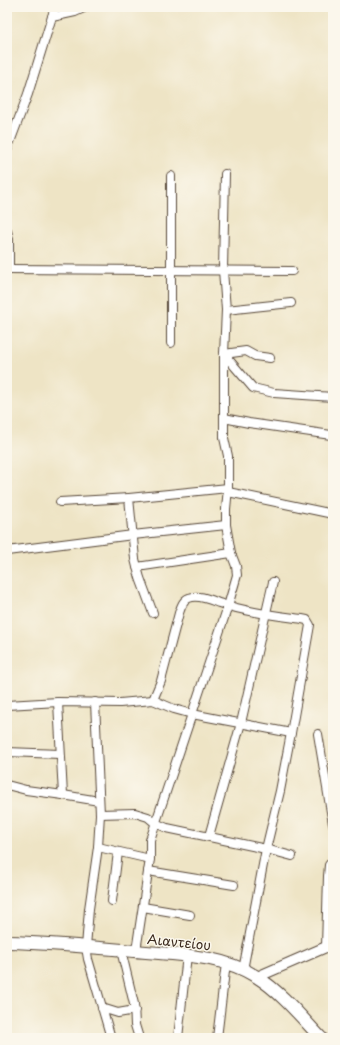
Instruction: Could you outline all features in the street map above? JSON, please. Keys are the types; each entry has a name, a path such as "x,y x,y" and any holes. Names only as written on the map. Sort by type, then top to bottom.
{"main road":[{"name":"Αιαντείου","path":"7,942 45,943 136,952 187,955 226,963 257,977 277,994 321,1038"}],"street":[{"path":"7,150 28,94 55,7"},
{"path":"52,17 75,12 86,7"},
{"path":"136,952 150,859 150,840 237,575 226,525 228,456 224,438 224,354 226,310 223,270 225,174"},
{"path":"171,176 171,343"},
{"path":"7,231 9,238 8,269 292,271"},
{"path":"226,310 291,303"},
{"path":"224,354 246,351 255,356 270,358"},
{"path":"224,354 253,388 274,392 333,397"},
{"path":"224,418 331,435"},
{"path":"60,502 228,490 333,514"},
{"path":"129,498 135,559 140,578 153,613"},
{"path":"7,550 226,525"},
{"path":"137,567 231,553"},
{"path":"209,836 241,724 273,582"},
{"path":"153,700 161,681 179,613 184,602 188,598 195,596 228,606 265,614 307,620 310,625 291,733 242,970"},
{"path":"7,705 58,702 120,703 153,700 174,709 192,714 291,733"},
{"path":"58,702 63,795"},
{"path":"95,702 100,814 98,847 90,902 86,947 111,1038"},
{"path":"318,734 333,824"},
{"path":"7,752 60,754"},
{"path":"7,785 26,790 99,802"},
{"path":"100,814 135,813 148,817 155,823 166,828 209,836 292,856"},
{"path":"98,847 150,859"},
{"path":"112,901 118,852"},
{"path":"257,977 331,946 328,876 329,865 333,860"},
{"path":"148,871 234,885"},
{"path":"143,907 190,915"},
{"path":"121,950 135,1010 139,1038"},
{"path":"178,1038 187,955"},
{"path":"217,1038 226,963"},
{"path":"102,1008 118,1013 135,1010"}]}
